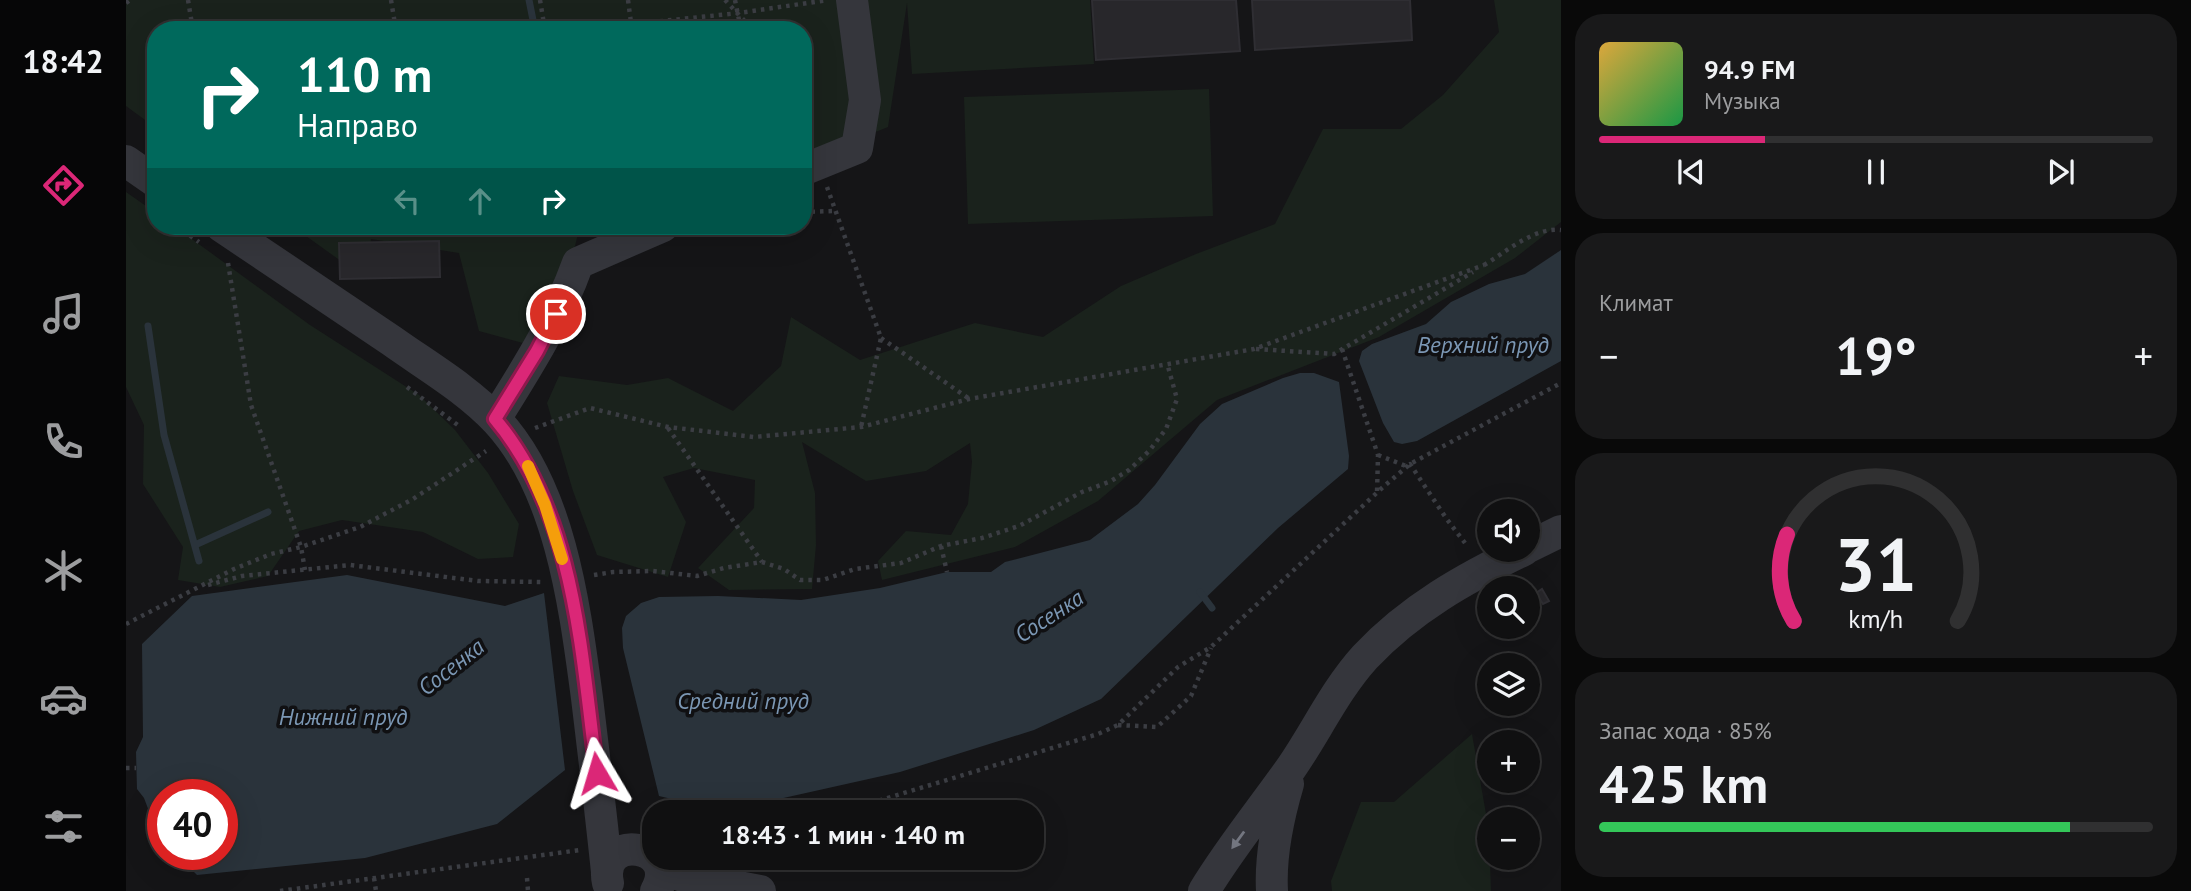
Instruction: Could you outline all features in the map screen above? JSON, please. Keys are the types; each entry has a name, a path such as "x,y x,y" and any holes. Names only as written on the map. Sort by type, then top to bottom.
{"street":[{"path":"812,167 857,148 865,100 852,0"},
{"path":"126,162 147,176"},
{"path":"234,235 453,383 493,434 509,435 529,468 560,548 574,603 600,797 606,883"},
{"path":"493,434 566,296 578,263 642,235"},
{"path":"1540,541 1561,531"},
{"path":"1204,891 1219,866 1293,765 1325,711 1364,659 1407,617 1466,578 1498,562"},
{"path":"1272,891 1271,873 1279,815 1293,765"},
{"path":"600,797 615,827 625,839 642,851"},
{"path":"606,883 614,857 621,852 642,853"},
{"path":"659,870 659,891 684,883 760,891"},
{"path":"670,870 697,885"}],"path":[{"path":"126,3 130,0"},
{"path":"188,0 192,21"},
{"path":"391,0 394,21"},
{"path":"540,0 544,21"},
{"path":"628,0 631,21"},
{"path":"725,0 745,21"},
{"path":"735,0 739,21"},
{"path":"677,21 828,0"},
{"path":"812,167 835,211 881,338 861,427"},
{"path":"812,212 835,211"},
{"path":"1254,349 1334,355 1535,234 1553,229 1561,230"},
{"path":"228,262 251,405 301,547 305,570"},
{"path":"527,430 590,408 668,427 754,437 861,427 969,398 1254,349 1484,265"},
{"path":"881,338 969,398"},
{"path":"1342,349 1378,455 1377,493"},
{"path":"584,577 613,572 653,571 697,576 724,568 762,562 784,569 800,580 823,580 855,569 901,563 941,546 982,538 1019,526 1129,470 1166,429 1173,414 1177,398 1167,363"},
{"path":"881,800 1098,734 1118,725 1178,667 1212,647 1410,464 1561,383"},
{"path":"668,427 762,562"},
{"path":"126,624 258,559 360,527 403,505 493,434"},
{"path":"1378,455 1406,466 1410,464"},
{"path":"1410,464 1465,542"},
{"path":"941,546 947,572"},
{"path":"200,587 242,576 349,565 478,581 552,583"},
{"path":"1118,725 1157,727 1191,696 1212,647"},
{"path":"126,768 136,768"},
{"path":"279,891 320,888 374,878 584,850"},
{"path":"374,878 376,891"},
{"path":"527,878 528,891"}],"shaded area":[{"path":"126,0 1090,0 1094,64 912,74 907,3 888,127 812,157 812,21 147,21 147,121 126,106"},
{"path":"1494,0 1561,0 1561,222 1515,258 1379,337 1217,400 1098,501 1015,547 882,580 878,561 906,531 951,535 968,504 972,462 970,443 926,471 866,481 802,442 815,493 816,545 812,589 729,590 698,568 754,508 755,480 694,468 663,477 686,522 668,577 597,555 573,491 547,403 559,376 627,385 668,378 733,411 781,366 791,317 860,360 975,323 1043,337 1121,286 1275,224 1323,129 1401,129 1443,95 1499,32"},
{"path":"1209,89 1213,216 968,224 964,97"},
{"path":"126,192 147,207 147,235 186,235 310,325 419,395 455,430 488,473 519,524 513,557 478,559 423,532 342,520 299,531 268,576 220,587 178,580 183,547 143,484 144,425 126,387"},
{"path":"305,235 578,235 572,258 523,343 479,331 459,253 371,239 366,279"},
{"path":"1472,734 1477,763 1477,793 1482,793 1485,807 1477,807 1477,870 1490,870 1491,891 1332,891 1331,881 1361,802 1394,802"}],"water":[{"name":"Верхний пруд","path":"1561,250 1561,361 1417,441 1402,444 1394,442 1383,423 1359,361 1362,351 1372,344 1426,324 1451,302 1489,284 1525,274"},
{"name":"Средний пруд","path":"1300,373 1314,373 1339,382 1349,456 1348,469 1278,528 1101,699 1034,730 900,772 774,800 676,800 659,796 623,648 622,628 626,616 641,603 659,597 718,596 801,600 880,588 947,572 991,572 1005,562 1090,540 1138,504 1200,424 1222,404"},
{"name":"Нижний пруд","path":"347,575 505,606 544,593 565,770 497,824 365,858 197,875 192,870 238,870 238,779 147,779 147,806 137,789 136,752 143,737 142,644 192,596"}],"building":[{"path":"1092,0 1236,0 1240,51 1096,60"},
{"path":"1252,0 1410,0 1412,40 1255,50"},
{"path":"439,241 440,277 340,279 339,243"},
{"path":"1542,589 1549,601 1543,604 1540,599"}],"waterway":[{"path":"529,0 533,21"},
{"path":"148,326 164,435 199,561"},
{"path":"195,545 268,512"},
{"path":"1200,592 1212,608"}],"slow traffic":[{"path":"528,466 545,505 562,559"}],"route":[{"path":"556,314 537,351 495,419 509,435 529,468 560,548 574,603 597,773"}],"water label":[{"name":"Сосенка","path":"1049,616"},
{"name":"Сосенка","path":"451,667"}]}
